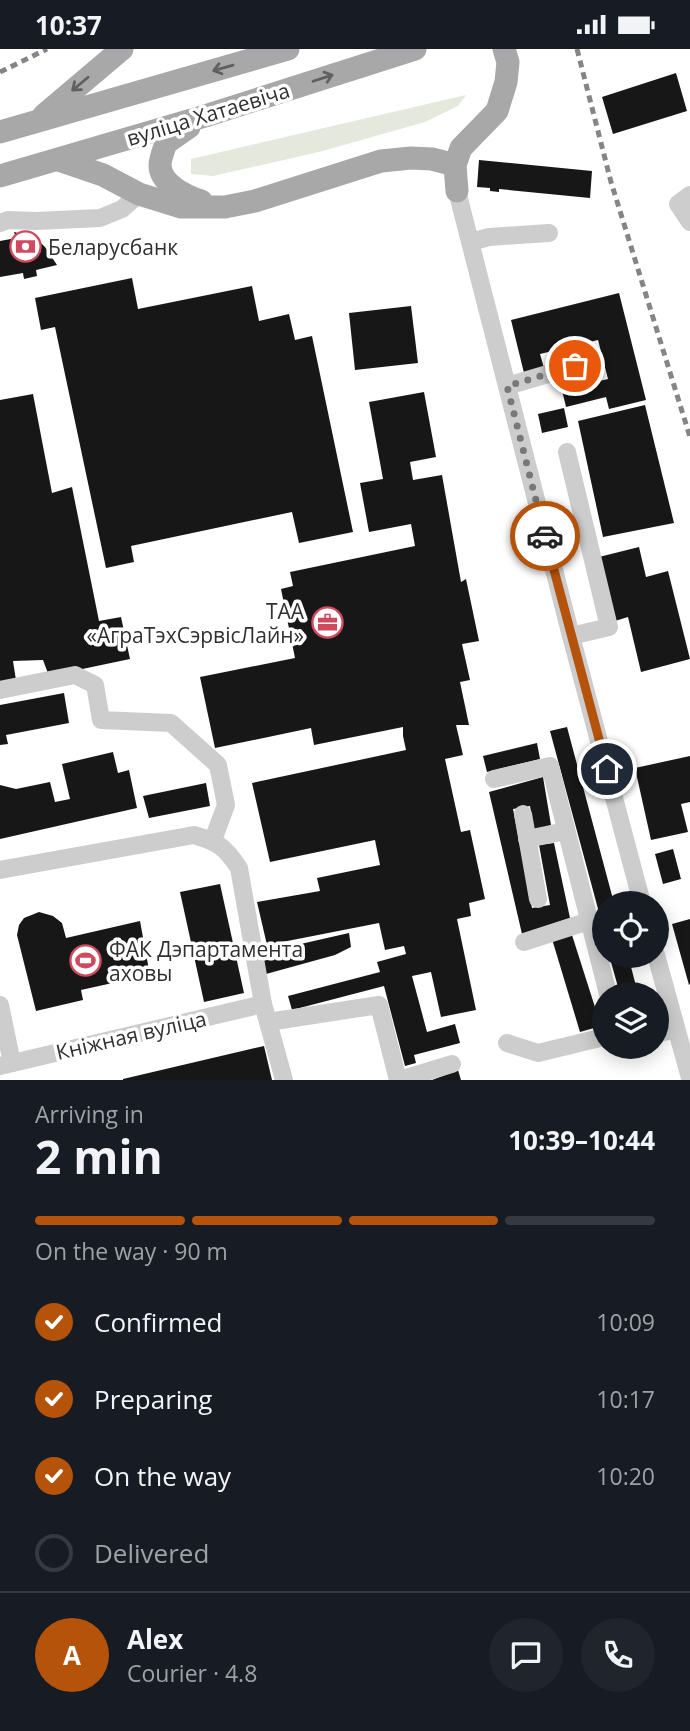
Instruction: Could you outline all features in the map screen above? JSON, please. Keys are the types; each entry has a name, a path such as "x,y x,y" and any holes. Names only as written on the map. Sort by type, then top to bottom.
{"main road":[{"path":"38,121 122,49"},
{"name":"вуліца Хатаевіча","path":"0,131 287,49"},
{"name":"вуліца Хатаевіча","path":"0,176 205,116 415,49"},
{"path":"457,191 454,165 461,148 497,111 506,82 508,62 504,49"},
{"path":"205,116 166,143 160,166 164,177 177,191 198,201 225,207"},
{"path":"60,160 103,175 139,194 181,207 225,207 255,201 381,161 432,159 454,165"}],"street":[{"path":"457,191 639,891"},
{"path":"0,223 8,220 100,218 122,208 139,194"},
{"path":"690,195 678,204 690,222"},
{"path":"471,242 489,237 550,233"},
{"path":"507,386 575,366"},
{"path":"567,452 610,627 571,636"},
{"path":"0,690 75,675 95,685 102,720 171,723 218,765 226,804 213,840"},
{"path":"494,779 550,766 605,982"},
{"path":"523,814 538,899"},
{"path":"527,839 566,831"},
{"path":"0,870 194,835 213,840 229,854 239,868 263,1004 284,1080"},
{"path":"524,942 589,921"},
{"path":"659,968 690,1078"},
{"name":"Кніжная вуліца","path":"6,1064 263,1004"},
{"path":"0,1005 6,1064"},
{"path":"268,1022 379,1005 398,1080 452,1064"},
{"path":"669,1031 675,1030"},
{"path":"507,1043 538,1053 592,1040"}],"shaded area":[{"path":"466,95 458,106 425,122 319,152 213,176 191,174 191,159"}],"building":[{"path":"676,73 687,111 613,134 602,97"},
{"path":"479,160 592,171 590,198 499,189 499,192 477,187"},
{"path":"14,232 35,237 57,265 36,270 37,276 24,279 23,273 0,277 0,241 16,238"},
{"path":"132,278 138,309 252,286 259,321 289,314 295,340 312,336 353,532 299,543 292,512 131,546 134,562 106,568 55,327 41,330 35,298"},
{"path":"619,293 646,400 609,409 606,397 566,407 562,390 608,379 598,340 540,354 544,368 524,373 511,320"},
{"path":"411,306 418,363 355,370 349,313"},
{"path":"424,392 436,457 410,462 413,480 442,475 461,582 466,579 479,641 462,644 470,680 460,682 469,725 456,725 463,755 445,759 461,832 470,830 485,899 469,903 471,916 457,919 476,1010 441,1017 431,972 412,976 427,1032 455,1024 460,1043 414,1055 416,1063 405,1066 384,986 292,1010 288,996 380,972 377,962 406,954 404,946 385,950 379,923 267,945 257,902 320,891 317,878 380,865 375,840 270,862 252,783 406,750 403,727 314,745 311,728 215,748 200,677 295,658 281,589 293,586 290,572 415,546 411,524 369,532 360,483 383,479 369,402"},
{"path":"33,394 52,493 72,487 99,621 121,617 130,659 49,676 43,660 13,661 16,680 0,683 0,400"},
{"path":"645,405 674,523 603,537 578,421"},
{"path":"564,408 568,427 542,433 538,414"},
{"path":"639,547 646,577 668,571 690,659 641,672 628,617 615,621 599,557"},
{"path":"64,693 69,723 6,735 8,744 0,745 0,705"},
{"path":"567,727 611,891 593,891 550,731"},
{"path":"537,743 540,759 487,772 483,756"},
{"path":"113,752 118,773 129,770 137,808 0,839 0,785 16,789 50,782 55,802 70,799 62,764"},
{"path":"690,756 690,802 681,804 688,832 651,840 635,768"},
{"path":"543,777 551,825 534,831 530,806 513,809 532,908 550,905 539,845 554,843 570,918 522,934 489,792"},
{"path":"206,783 210,806 149,818 143,796"},
{"path":"673,849 681,879 663,884 655,854"},
{"path":"220,884 244,993 204,1002 180,892"},
{"name":"ФАК Дэпартамента аховы","path":"39,912 53,916 62,923 66,938 140,921 149,970 143,971 144,976 81,990 83,1000 36,1011 17,935 24,918"},
{"path":"690,919 690,984 689,985 672,924"},
{"path":"349,933 351,947 335,955 266,974 261,953"},
{"path":"572,935 592,998 592,1029 580,1032 552,939"},
{"path":"613,968 631,968 635,982 617,982"},
{"path":"264,1046 272,1080 123,1080 123,1079"},
{"path":"458,1070 461,1080 432,1080"}],"railway":[{"path":"0,72 47,49"},
{"path":"577,49 611,182 690,437"}],"way so far":[{"path":"545,536 507,386 575,366"}],"place":[{"name":"Беларусбанк","path":"25,247"},
{"name":"ТАА «АграТэхСэрвісЛайн»","path":"327,623"},
{"name":"ФАК Дэпартамента аховы","path":"86,961"}],"route":[{"path":"545,536 607,769"}]}
